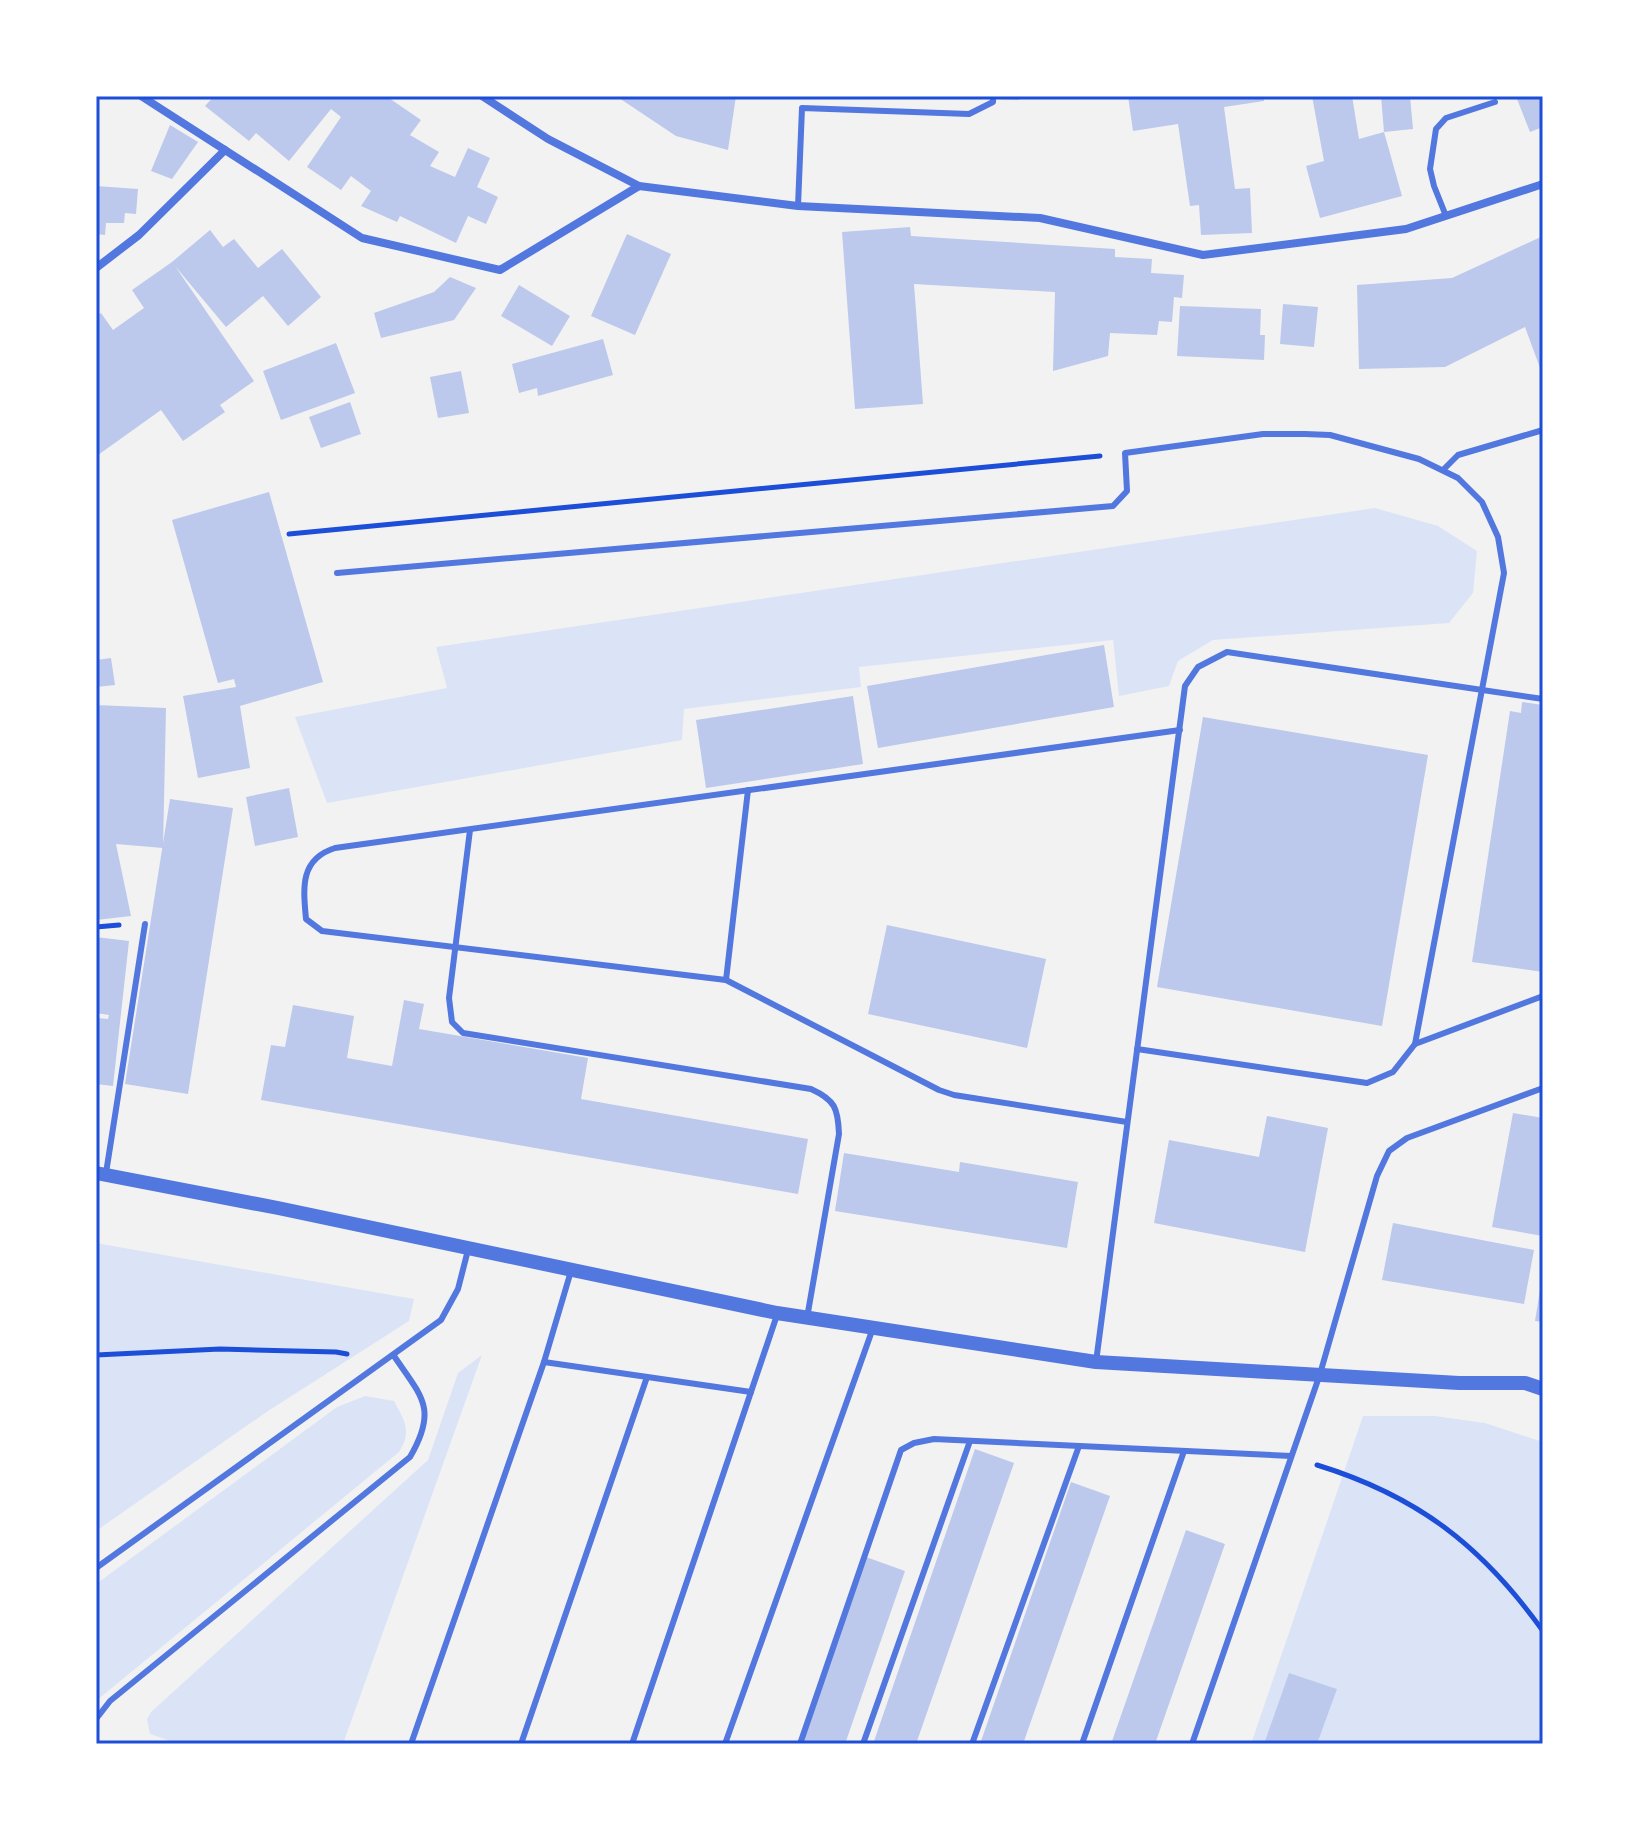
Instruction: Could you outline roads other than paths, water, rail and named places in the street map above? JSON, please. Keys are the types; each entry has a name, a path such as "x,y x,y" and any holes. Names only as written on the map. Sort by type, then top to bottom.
{"street":[{"path":"141,96 362,238 500,270 639,186"},
{"path":"482,96 548,139 639,186 798,206 1040,218 1203,255 1406,229 1543,184"},
{"path":"96,268 139,235 225,150"},
{"path":"101,1174 777,1313 1096,1362 1459,1383 1525,1383 1543,1389"}],"lane":[{"path":"798,206 802,108 969,114 993,102 993,99"},
{"path":"1446,216 1430,169 1436,129 1446,118 1495,102"},
{"path":"1443,470 1458,455 1543,430"},
{"path":"337,573 1113,506 1127,491 1125,453 1263,434 1330,435 1419,459 1458,478 1482,502 1498,537 1504,573 1415,1044 1393,1072 1367,1083 1137,1049"},
{"path":"1096,1362 1185,686 1198,667 1227,652 1543,699"},
{"path":"1127,1122 954,1095 939,1090 726,980 322,931 306,919 304,902 308,866 318,854 335,848 1180,730"},
{"path":"726,980 748,790"},
{"path":"470,830 449,998 452,1022 463,1033 811,1089 828,1097 838,1114 839,1134 807,1318"},
{"path":"101,1174 145,924"},
{"path":"1415,1044 1543,996"},
{"path":"1192,1744 1320,1374 1377,1176 1389,1151 1407,1138 1543,1088"},
{"path":"96,1568 441,1320 458,1289 469,1248"},
{"path":"411,1744 544,1362 571,1271"},
{"path":"632,1744 777,1313"},
{"path":"725,1744 873,1328"},
{"path":"96,1719 110,1701 410,1457 420,1439 426,1413 423,1398 394,1356"},
{"path":"544,1362 751,1392"},
{"path":"521,1744 647,1377"},
{"path":"800,1744 901,1450 914,1443 934,1439 1291,1456"},
{"path":"863,1744 970,1441"},
{"path":"972,1744 1079,1446"},
{"path":"1082,1744 1184,1451"}]}
